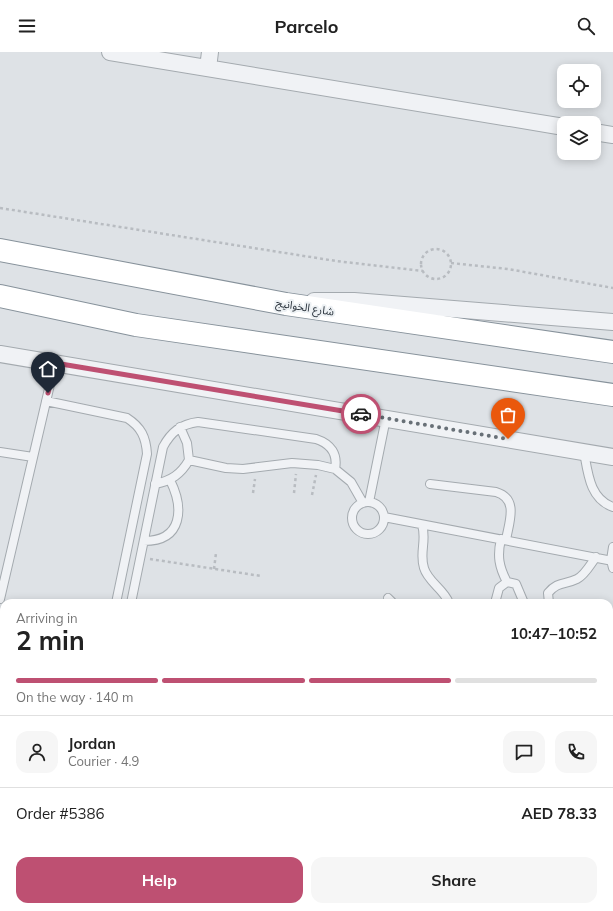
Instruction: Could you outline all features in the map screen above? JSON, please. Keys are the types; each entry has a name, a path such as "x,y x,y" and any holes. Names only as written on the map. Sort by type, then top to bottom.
{"highway":[{"name":"شارع الخوانيج","path":"0,250 286,304 613,352"},
{"path":"0,296 136,325 613,395"}],"street":[{"path":"110,52 557,126"},
{"path":"208,68 210,52"},
{"path":"601,133 613,135"},
{"path":"286,304 329,300 613,322"},
{"path":"0,354 613,457"}],"lane":[{"path":"0,599 4,567 33,457 55,363"},
{"path":"46,402 126,418 136,424 146,443 146,454 117,599"},
{"path":"366,502 386,418"},
{"path":"131,599 163,447 167,439 180,427 198,422 324,441 330,446 336,461 335,469"},
{"path":"155,484 170,480 184,468 188,460 187,443 180,427"},
{"path":"0,452 33,457"},
{"path":"584,452 592,488 598,498 613,507"},
{"path":"188,460 208,466 237,468 280,463 298,463 318,465 335,469 351,482 366,502 380,506 384,517 381,528 371,534 359,531 355,527 352,516 358,506 366,502"},
{"path":"144,540 162,538 171,531 177,521 180,510 178,499 170,480"},
{"path":"430,484 496,492 504,494 510,501 511,509 503,540 498,550 499,561 507,582"},
{"path":"384,517 596,557 612,563 613,547"},
{"path":"422,524 425,538 422,553 424,570 444,592 448,599"},
{"path":"549,599 548,593 552,588 558,584 570,582 581,576 596,557"},
{"path":"496,599 499,588 507,582 516,584 522,599"}],"path":[{"path":"0,208 336,261 423,271"},
{"path":"429,250 444,250 450,258 451,263 448,272 440,278 430,277 423,271 421,267 422,258 429,250"},
{"path":"451,263 500,268 613,288"},
{"path":"294,492 298,463"},
{"path":"312,495 318,465"},
{"path":"214,569 216,553"},
{"path":"140,558 261,576"}],"way so far":[{"path":"361,414 508,439"}],"route":[{"path":"48,393 55,363 361,414"}]}
